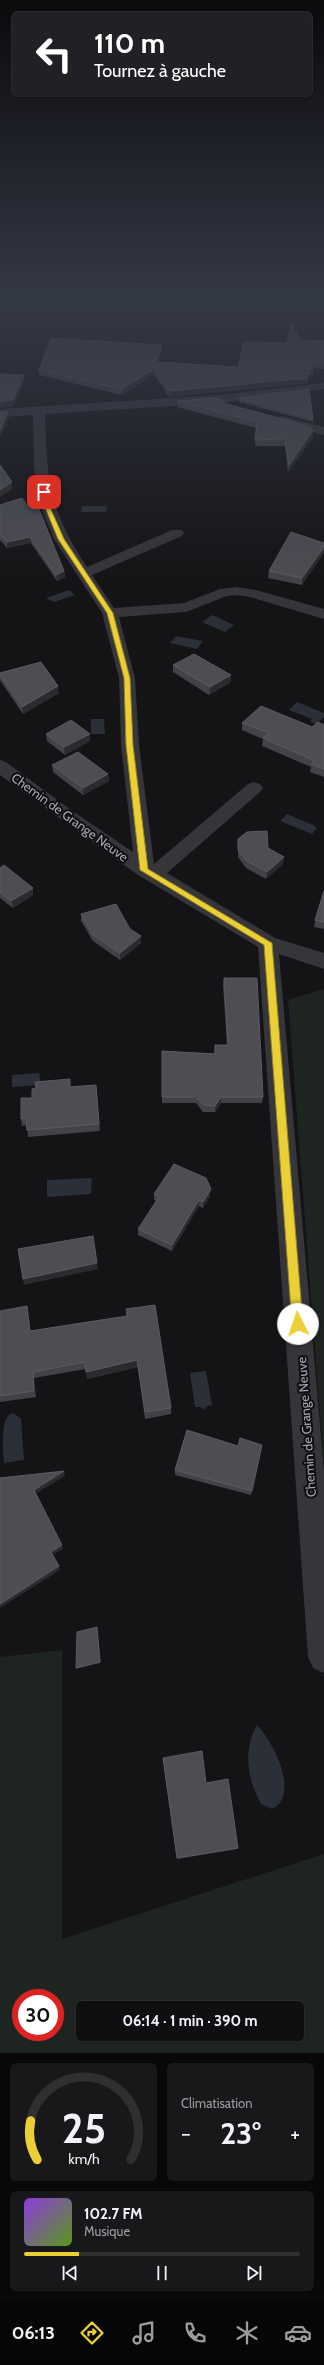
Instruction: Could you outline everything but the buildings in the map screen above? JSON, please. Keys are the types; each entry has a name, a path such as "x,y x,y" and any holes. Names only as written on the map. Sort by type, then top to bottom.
{"street":[{"path":"0,413 220,399 262,394"},
{"path":"220,399 239,408"},
{"path":"39,411 40,466 47,505 61,539 110,613 127,678 130,745 149,872"},
{"path":"268,416 324,431"},
{"path":"84,573 177,533"},
{"path":"110,613 186,607 226,592 236,591 251,593 324,614"},
{"name":"Chemin de Grange Neuve","path":"0,766 42,800 149,872 268,943 324,1657"},
{"path":"149,872 254,788"},
{"path":"268,943 324,961"}],"shaded area":[{"path":"82,506 107,506 106,512 81,512"},
{"path":"69,590 75,595 54,602 46,598"},
{"path":"212,615 234,625 225,632 202,622"},
{"path":"176,636 203,641 197,649 170,643"},
{"path":"297,702 324,713 324,717 316,724 310,722 312,719 289,710"},
{"path":"91,719 104,719 105,734 91,734"},
{"path":"287,814 317,828 312,834 280,821"},
{"path":"324,989 324,1467 288,1000"},
{"path":"39,1073 41,1085 12,1087 12,1075"},
{"path":"92,1178 91,1194 47,1197 47,1180"},
{"path":"206,1371 212,1405 207,1406 204,1410 200,1407 195,1407 190,1373"},
{"path":"11,1413 15,1414 21,1419 24,1460 4,1463 4,1428 5,1422"},
{"path":"62,1650 62,1939 324,1854 324,2053 0,2053 0,1657"},
{"path":"257,1725 270,1743 276,1755 284,1780 284,1792 280,1802 272,1809 261,1804 252,1785 248,1764 250,1744"}],"route":[{"path":"44,492 47,505 61,539 110,613 127,678 130,745 144,870 268,943 298,1324"}]}
